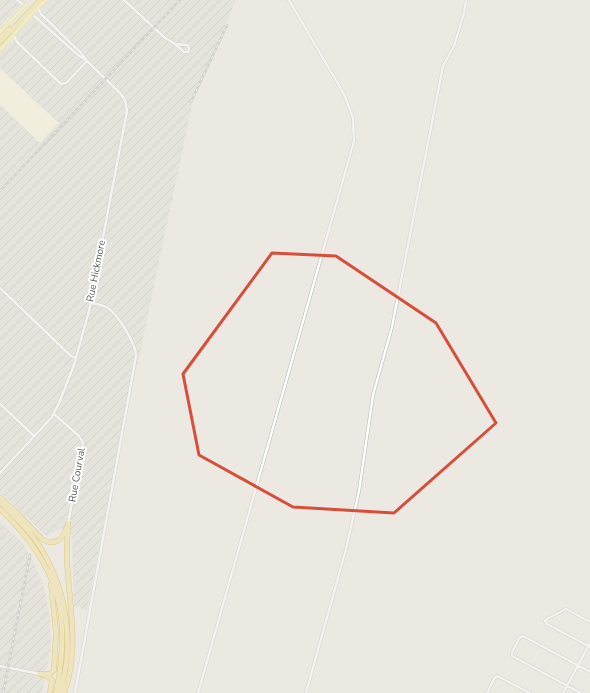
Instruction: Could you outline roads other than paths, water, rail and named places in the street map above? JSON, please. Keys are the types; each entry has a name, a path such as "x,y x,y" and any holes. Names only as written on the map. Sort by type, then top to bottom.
{"highway":[{"path":"0,42 36,0"},
{"path":"32,6 40,0"},
{"path":"1,35 25,14"},
{"path":"0,498 42,539 47,542 54,542 61,539 68,524"},
{"path":"0,502 36,541 49,563 59,588 65,614 67,639 66,660 60,693"},
{"path":"0,509 31,542 41,557 50,575 59,603 63,634 62,658 56,693"},
{"path":"64,693 70,670 72,641 67,560 68,524"},
{"path":"40,674 52,673 54,670 56,627 50,575"},
{"path":"40,674 49,677 52,680 50,693"}],"main road":[{"path":"32,6 46,0"},
{"path":"0,50 9,40 25,14"}],"street":[{"path":"17,0 23,5"},
{"path":"124,0 165,38 176,44 184,52 189,50 190,47 188,45 176,44"},
{"path":"198,693 354,141 353,118 344,94 289,0"},
{"path":"306,693 346,549 359,491 373,395 392,327 443,66 454,46 464,13 466,0"},
{"path":"32,6 81,52 87,61"},
{"path":"34,15 78,55 87,61"},
{"path":"13,34 18,43 62,85 66,83 87,61"},
{"path":"9,40 18,43"},
{"name":"Rue Hickmore","path":"0,473 54,414 76,358 90,303 127,110 125,100 122,95 87,61"},
{"path":"0,288 71,356 76,358"},
{"path":"75,693 136,356 135,348 132,342 112,312 104,306 90,303"},
{"path":"0,404 34,436"},
{"name":"Rue Courval","path":"54,414 79,436 83,444 68,524"},
{"path":"563,693 590,646 546,623 545,621 566,609 590,622"},
{"path":"581,693 512,656 512,652 519,638 523,636 590,672"},
{"path":"0,666 40,674"},
{"path":"486,693 496,677 499,676 530,693"}],"railway":[{"path":"0,191 180,0"},
{"path":"191,102 227,25"},
{"path":"3,693 30,555"}]}
